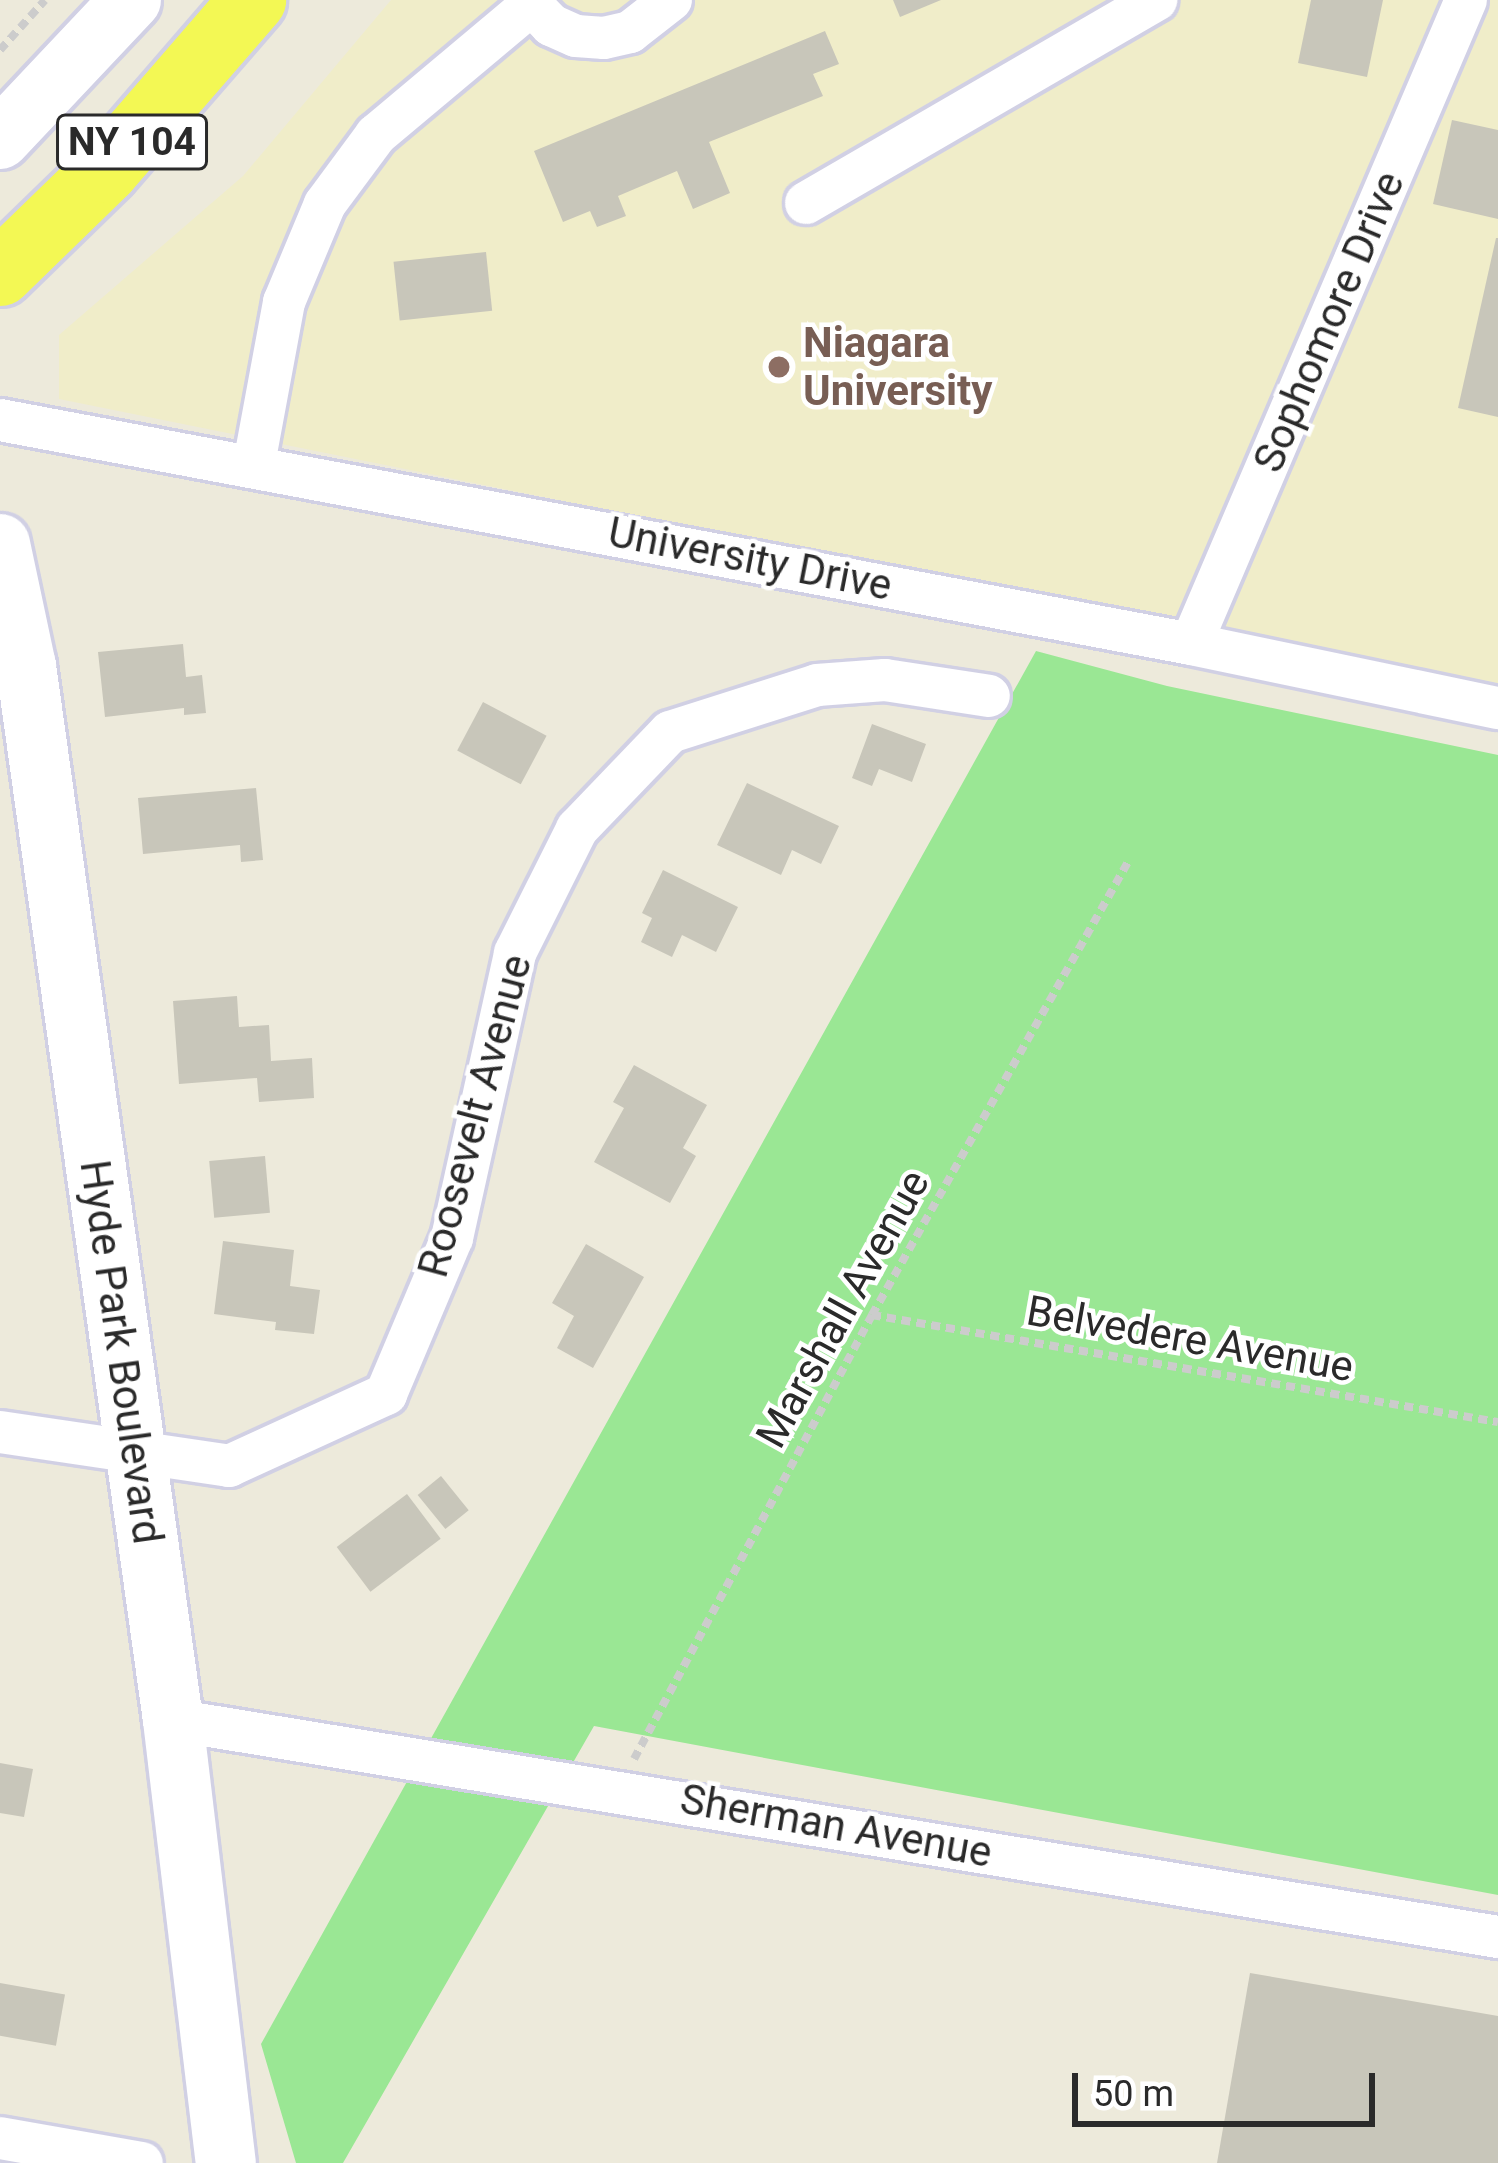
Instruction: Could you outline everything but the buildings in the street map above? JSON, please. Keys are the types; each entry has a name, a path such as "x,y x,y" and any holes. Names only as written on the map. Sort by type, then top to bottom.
{"main road":[{"path":"0,139 131,0"},
{"name":"NY 104","path":"0,273 106,170 253,0"},
{"name":"Hyde Park Boulevard","path":"0,544 26,666 173,1720 226,2163"}],"street":[{"path":"254,464 284,302 325,204 376,135 528,3 576,36 604,38 643,26 671,0"},
{"path":"806,203 1156,0"},
{"name":"Sophomore Drive","path":"1191,644 1466,0"},
{"name":"University Drive","path":"0,420 254,464 1191,644 1498,709"},
{"name":"Roosevelt Avenue","path":"0,1432 229,1466 386,1394 452,1238 515,952 577,830 670,733 817,685 885,680 989,697"},
{"name":"Sherman Avenue","path":"173,1720 617,1789 1498,1937"},
{"path":"0,2138 142,2163"}],"path":[{"path":"0,50 45,0"},
{"name":"Marshall Avenue","path":"617,1789 872,1315 1128,862"},
{"name":"Belvedere Avenue","path":"872,1315 1498,1422"}],"shaded area":[{"name":"Niagara University","path":"391,0 1498,0 1498,690 59,399 59,335 243,176"}],"green space":[{"path":"1036,651 1167,686 1498,755 1498,1895 594,1726 343,2163 296,2163 261,2044"}],"place":[{"name":"Niagara University","path":"779,367"}]}
